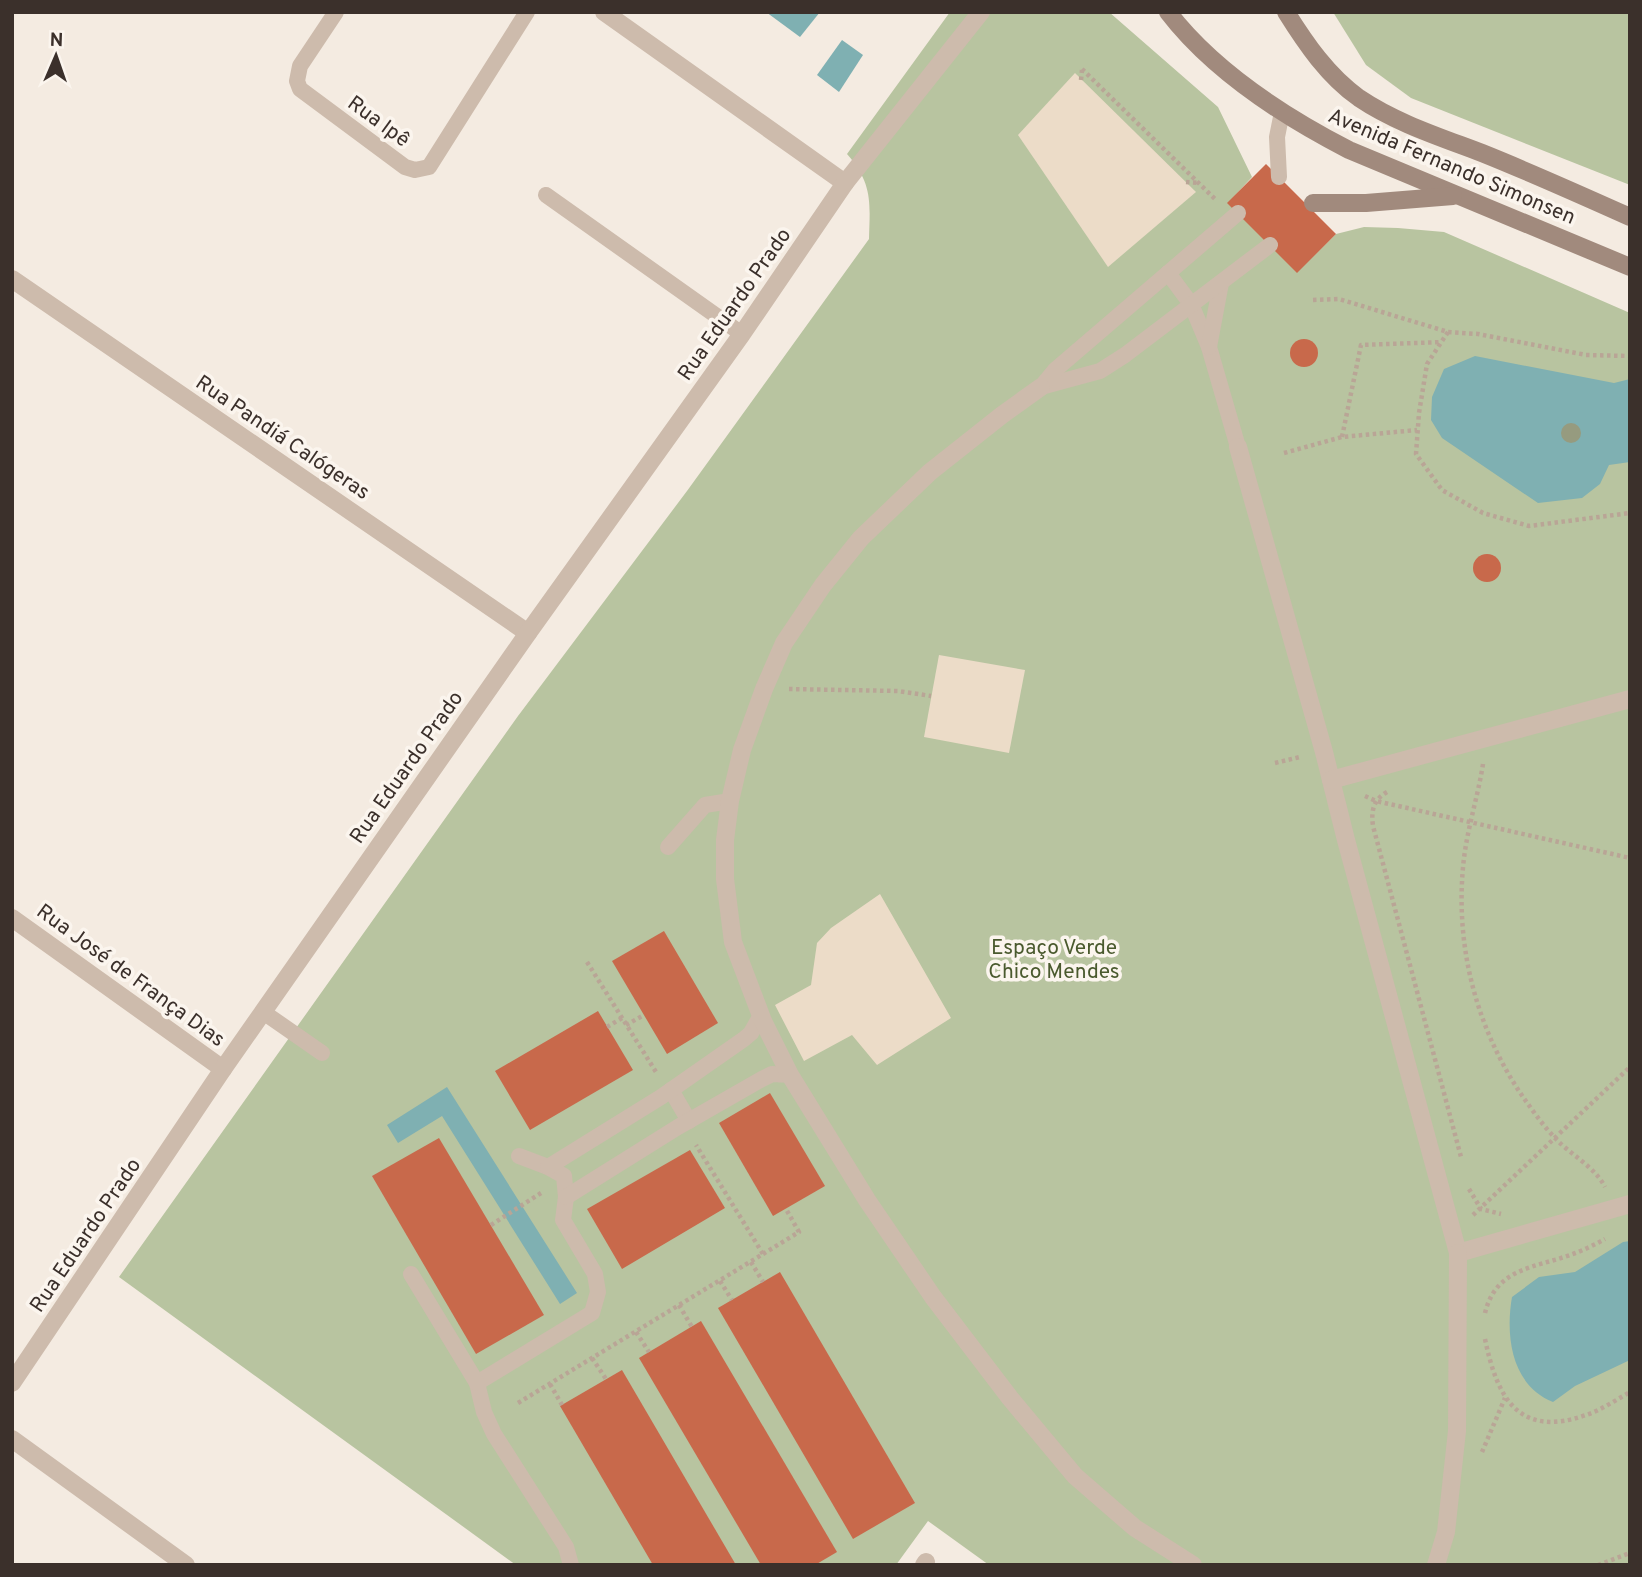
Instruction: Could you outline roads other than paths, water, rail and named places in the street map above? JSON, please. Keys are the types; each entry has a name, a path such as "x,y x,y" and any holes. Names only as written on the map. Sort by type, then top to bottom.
{"main road":[{"name":"Avenida Fernando Simonsen","path":"1168,12 1212,59 1282,112 1349,150 1630,267"},
{"name":"Avenida Fernando Simonsen","path":"1286,12 1313,53 1358,97 1393,118 1549,180 1630,217"},
{"path":"1311,205 1457,195"}],"street":[{"path":"604,12 845,183"},
{"name":"Rua Eduardo Prado","path":"12,1383 223,1069 528,633 742,334 845,183 981,12"},
{"name":"Rua Pandiá Calógeras","path":"12,279 528,633"},
{"path":"1041,387 930,472 861,538 823,585 784,643 742,750 730,801 725,840 725,879 733,942 761,1015 790,1075 853,1178 933,1297 1018,1408 1075,1476 1135,1528 1193,1565"},
{"path":"1238,447 1458,1253 1457,1431 1446,1532 1436,1565"},
{"path":"1331,780 1630,699"},
{"name":"Rua José de França Dias","path":"12,918 223,1069"},
{"path":"1458,1253 1630,1204"},
{"path":"12,1439 186,1565"}],"lane":[{"name":"Rua Ipê","path":"336,12 300,66 297,82 300,89 405,167 415,170 429,167 527,12"},
{"path":"1279,177 1277,137 1282,112"},
{"path":"547,195 742,334"},
{"path":"1041,387 1055,370 1168,273 1230,211"},
{"path":"1041,387 1100,371 1270,245"},
{"path":"1168,273 1191,304 1209,347 1238,447"},
{"path":"1209,347 1221,283"},
{"path":"668,848 705,805 730,801"},
{"path":"263,1012 323,1053"},
{"path":"548,1167 671,1090 744,1039 751,1033 761,1015"},
{"path":"566,1197 689,1121 772,1074 790,1075"},
{"path":"671,1090 689,1121"},
{"path":"477,1383 592,1313 598,1293 595,1275 563,1220 566,1197 564,1176 519,1156"},
{"path":"411,1274 477,1383 484,1412 494,1434 566,1547 571,1565"}],"water":[{"path":"766,12 820,12 800,37"},
{"path":"842,40 863,55 839,92 817,75"},
{"path":"1475,356 1614,383 1630,379 1630,462 1609,465 1600,484 1582,498 1538,503 1442,438 1431,420 1432,397 1444,369"},
{"path":"447,1087 577,1293 560,1304 442,1116 398,1143 387,1125"},
{"path":"1630,1241 1630,1360 1575,1386 1553,1402 1539,1395 1528,1384 1514,1358 1510,1328 1512,1297 1539,1277 1575,1272 1623,1242"}],"park label":[{"name":"Espaço Verde Chico Mendes","path":"1054,959"}]}
